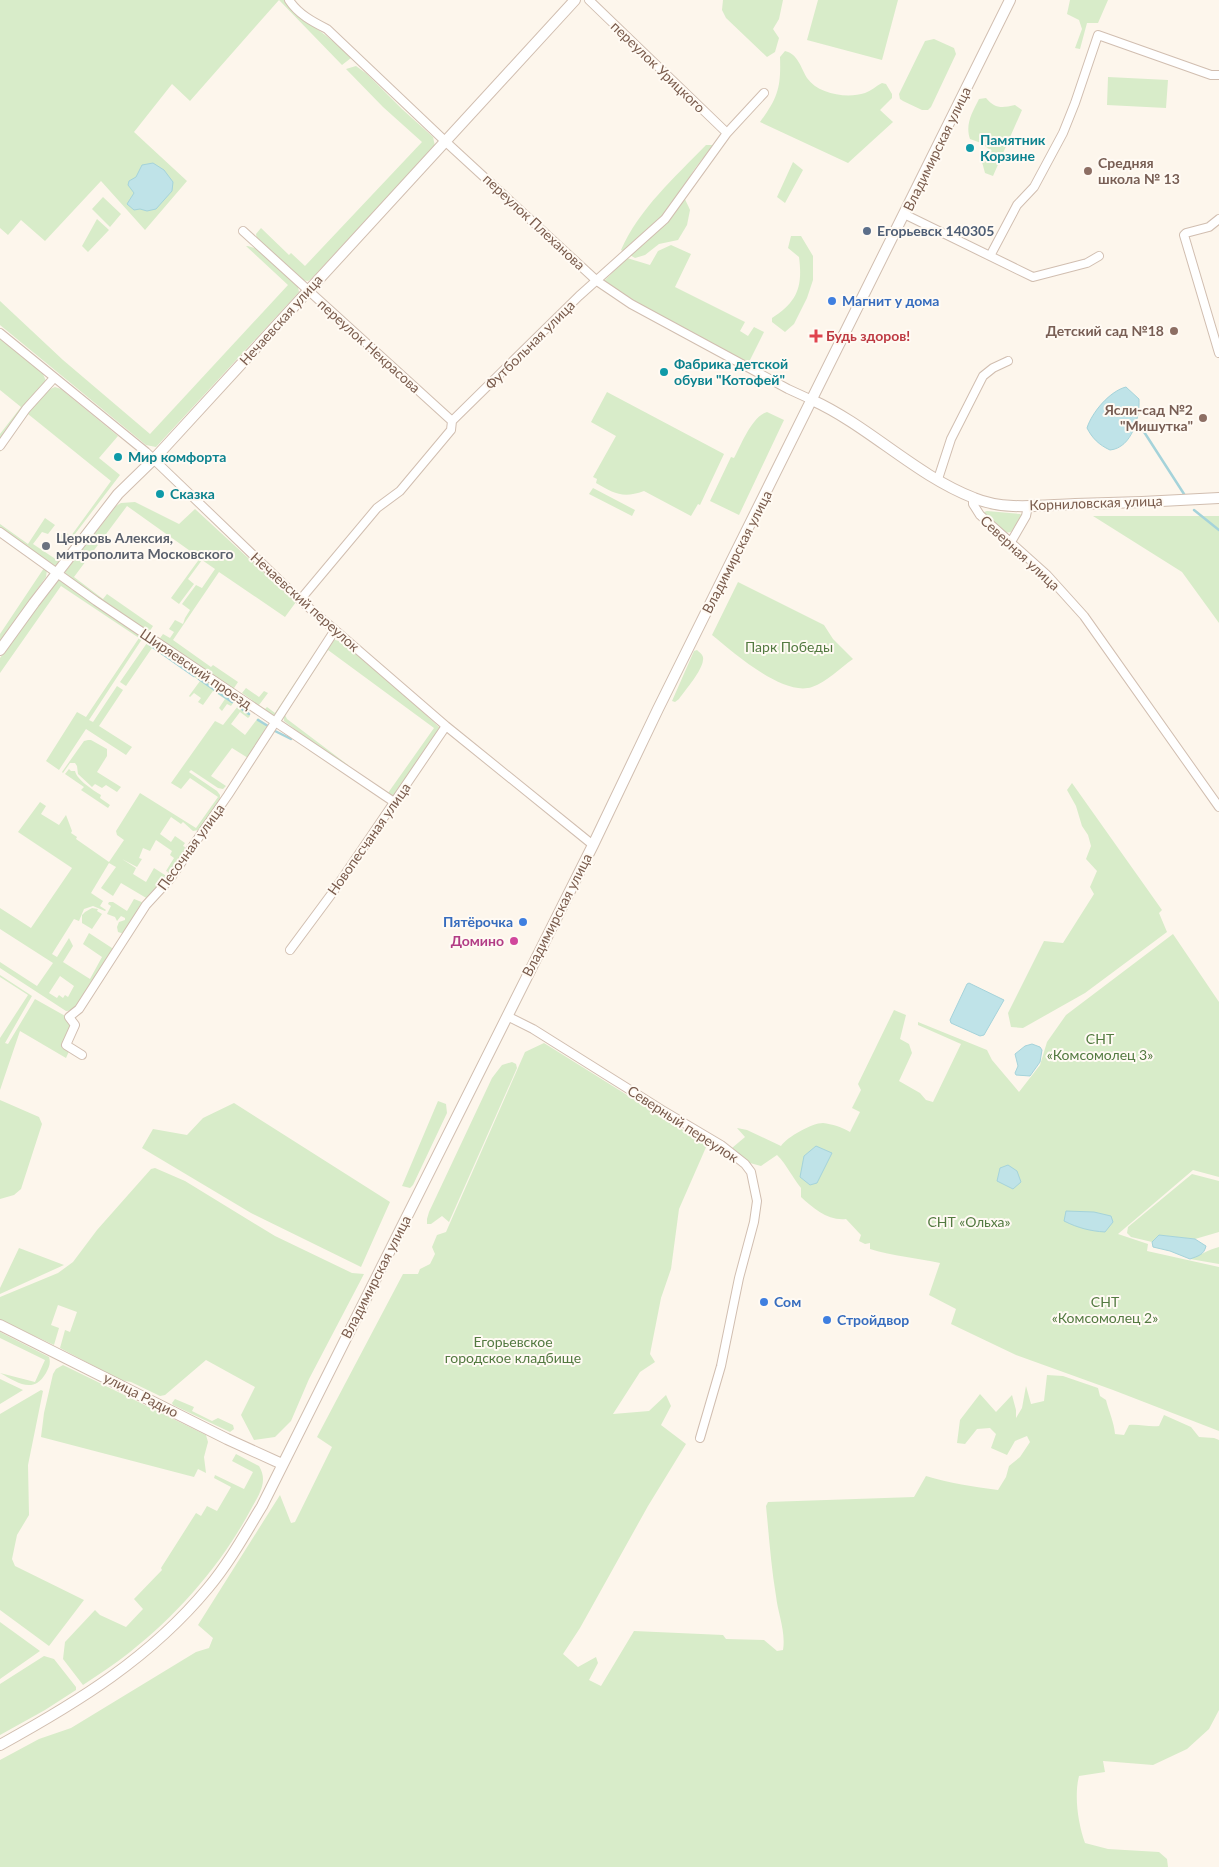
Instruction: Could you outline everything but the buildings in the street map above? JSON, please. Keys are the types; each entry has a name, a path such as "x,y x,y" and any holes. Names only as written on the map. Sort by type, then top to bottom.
{"street":[{"name":"переулок Плеханова","path":"289,0 293,6 310,20 327,29 597,281 647,313 793,392 812,400"},
{"name":"Нечаевская улица","path":"0,650 118,494 154,459 575,0"},
{"name":"переулок Урицкого","path":"589,0 727,133"},
{"name":"Владимирская улица","path":"0,1745 88,1694 137,1659 175,1625 208,1588 230,1558 262,1506 593,845 1010,0"},
{"path":"990,256 1018,205 1040,177 1063,133 1098,35 1210,75 1219,75"},
{"name":"Футбольная улица","path":"300,600 377,508 400,491 451,430 452,421 580,296 665,219 727,133 764,93"},
{"path":"904,214 1033,277 1087,263 1099,256"},
{"path":"1219,219 1210,227 1184,235 1219,353"},
{"name":"переулок Некрасова","path":"243,231 452,421"},
{"name":"Нечаевский переулок","path":"0,333 154,459 300,600 446,726 593,845"},
{"path":"938,479 951,439 984,376 993,368 1008,360"},
{"path":"0,446 26,409 54,378"},
{"name":"Северная улица","path":"812,400 847,420 938,479 973,498 973,504 980,515 1048,575 1084,616 1219,807"},
{"name":"Корниловская улица","path":"973,498 994,504 1028,506 1219,498"},
{"path":"1011,542 1026,516 1028,506"},
{"name":"Ширяевский проезд","path":"0,532 96,601 394,802"},
{"name":"Песочная улица","path":"82,1055 66,1045 75,1025 70,1017 79,1009 146,905 170,879 223,803 335,630"},
{"name":"Новопесчаная улица","path":"290,950 333,892 446,726"},
{"name":"Северный переулок","path":"507,1016 533,1028 721,1145 745,1164 751,1172 756,1194 755,1216 739,1278 721,1366 700,1438"},
{"name":"улица Радио","path":"0,1325 227,1439 282,1464"}],"green space":[{"path":"0,0 279,0 190,101 172,84 134,132 187,181 145,230 101,181 45,241 21,220 8,235 0,228"},
{"path":"279,0 285,0 351,58 342,65"},
{"path":"723,0 783,0 779,19 773,29 779,38 775,52 767,57 726,18 722,10"},
{"path":"818,0 898,0 882,60 807,40"},
{"path":"1070,0 1108,0 1098,23 1087,23 1080,49 1075,48 1082,29 1079,20 1067,14"},
{"path":"934,39 954,48 956,54 931,107 928,110 922,110 900,99 899,94 925,41"},
{"path":"785,51 796,58 807,78 812,83 818,88 833,94 858,95 882,83 886,84 892,94 892,98 880,110 893,122 848,163 760,122 775,99 780,77 780,57"},
{"path":"356,66 367,74 433,137 435,146 311,279 308,281 301,280 257,240 256,234 261,228 289,255 291,253 305,266 422,142 383,107 346,69"},
{"path":"1108,77 1168,80 1166,108 1107,105"},
{"path":"986,98 996,106 1015,105 1022,110 993,176 985,173 982,162 989,149 981,143 970,139 968,128 979,99"},
{"path":"706,145 714,145 694,170 686,185 685,199 690,210 687,225 678,240 659,244 645,255 635,258 621,250 648,207 670,181"},
{"path":"793,162 803,170 785,203 777,197"},
{"path":"103,197 121,214 110,227 92,209"},
{"path":"97,219 109,230 88,252 82,246"},
{"path":"791,236 801,236 813,256 813,280 807,298 794,324 785,332 772,322 772,318 793,300 799,285 799,257 788,248"},
{"path":"671,245 691,254 675,287 745,322 740,331 748,336 754,327 764,332 748,364 635,302 604,281 627,258 650,265 658,251"},
{"path":"246,246 261,251 274,261 296,284 299,292 156,447 146,445 0,325 0,301 63,360 150,434 288,285"},
{"path":"0,338 43,374 46,381 0,441 0,434 21,407 0,390"},
{"path":"55,387 61,389 118,436 99,458 120,475 65,547 58,542 58,539 64,531 71,536 111,481 28,414 0,452 0,449 25,414 40,397"},
{"path":"607,392 724,454 700,505 698,504 691,516 644,491 624,495 608,490 596,483 597,479 593,477 616,436 591,422"},
{"path":"767,412 784,420 739,515 710,501 731,457 734,458 756,419"},
{"path":"593,488 635,510 632,516 589,494"},
{"path":"135,502 179,524 195,509 296,602 285,617 219,572 173,640 211,667 213,665 238,682 232,691 158,641 163,634 170,638 174,632 169,629 175,620 183,624 190,610 182,604 196,585 202,588 215,569 202,560 188,579 194,584 179,604 171,598 200,558 127,506 74,577 103,599 107,594 153,626 148,634 66,575 65,572 116,506 121,503"},
{"path":"984,512 1022,515 1011,532 1005,533 988,519"},
{"path":"1093,516 1219,516 1219,623 1182,572"},
{"path":"45,518 55,525 48,534 42,532 33,544 60,562 55,568 0,529 0,524 28,544"},
{"path":"44,568 47,570 46,577 0,642 0,634"},
{"path":"58,580 62,580 140,635 142,639 89,720 93,722 117,686 123,690 99,726 132,747 126,755 86,729 59,770 46,761 77,712 86,717 139,638 61,586 0,673 0,658"},
{"name":"Парк Победы","path":"738,582 824,625 833,639 853,659 818,685 800,688 773,679 745,662 712,635"},
{"path":"332,639 342,642 440,728 441,731 393,797 357,775 359,773 388,793 434,728 328,650 285,715 287,719 348,765 346,768 284,721 283,714"},
{"path":"147,643 151,643 235,700 231,706 227,704 222,711 219,708 225,699 213,691 203,705 198,702 201,698 194,693 190,697 200,681 152,648 126,686 120,682"},
{"path":"321,643 275,715 271,716 250,703 252,700 242,693 246,688 259,697 264,691 268,693 259,705 265,709 267,707 275,713"},
{"path":"697,650 703,658 700,669 679,699 675,702 672,701 694,651"},
{"path":"238,706 249,713 250,716 248,718 240,712 231,724 245,735 258,718 269,727 248,758 232,748 211,776 226,786 223,789 218,788 191,770 189,772 217,791 220,798 199,830 193,831 183,822 181,824 171,817 160,834 171,842 175,836 185,843 183,846 185,847 184,852 170,873 166,871 174,858 170,855 172,851 156,840 150,851 143,848 139,858 142,859 137,867 122,859 136,868 133,874 146,882 154,868 168,877 148,899 121,883 113,896 101,888 116,867 109,863 91,893 103,901 100,906 106,910 93,906 84,909 79,921 74,919 52,954 57,957 69,938 73,946 63,962 90,979 102,957 83,944 89,933 115,950 76,1010 66,1011 0,968 0,962 37,986 53,963 0,929 0,908 31,928 72,868 18,832 40,802 46,806 41,814 59,825 66,815 71,833 77,837 76,839 109,862 124,840 117,835 116,831 140,793 196,828 218,797 190,778 181,789 171,783 215,721 223,725","holes":["60,976 74,986 68,997 65,995 63,998 59,995 57,998 49,993"]},
{"path":"88,740 107,749 107,756 97,772 121,787 117,792 106,785 102,788 95,784 92,787 78,774 75,763 70,763 62,772 84,741"},
{"path":"69,769 75,771 82,781 101,795 100,798 110,805 108,808 81,790 84,787 65,774"},
{"path":"1072,783 1162,910 1159,913 1167,932 1085,993 1023,1028 1011,1027 1008,1013 1044,941 1063,943 1094,894 1090,887 1097,871 1086,859 1091,846 1076,806 1067,790"},
{"path":"134,899 144,903 124,934 118,932 119,922 125,920 125,918 121,916 117,921 115,917 107,914 111,906 108,904 113,902 127,911"},
{"path":"92,908 98,909 97,911 102,914 92,929 82,923 82,915"},
{"path":"1173,934 1219,1002 1219,1177 1193,1170 1118,1234 1148,1244 1147,1251 1219,1267 1219,1431 1016,1355 951,1324 956,1309 929,1295 940,1263 870,1249 870,1243 865,1244 859,1241 861,1235 846,1219 827,1216 801,1197 801,1188 777,1155 761,1166 750,1163 732,1148 745,1137 737,1128 747,1130 781,1146 794,1135 818,1124 833,1125 850,1132 860,1112 852,1108 861,1090 858,1084 894,1010 906,1015 900,1039 909,1044 912,1053 899,1081 920,1093 926,1100 933,1102 961,1044 918,1025 918,1022 987,1050 992,1060 1019,1092 1040,1065 1047,1042 1066,1015"},
{"path":"0,975 32,996 5,1043 8,1044 35,999 67,1017 71,1023 62,1044 70,1049 66,1058 20,1031 0,1090 0,1038 28,995 0,977"},
{"name":"Егорьевское городское кладбище","path":"544,1043 707,1145 679,1209 671,1269 661,1298 650,1354 655,1362 640,1372 613,1414 649,1411 666,1395 671,1406 661,1425 686,1444 648,1506 580,1628 563,1654 578,1667 596,1657 598,1663 589,1680 601,1686 634,1631 723,1635 726,1639 764,1640 777,1651 783,1650 783,1630 777,1603 770,1551 766,1506 768,1502 914,1497 926,1476 998,1490 1006,1477 1009,1466 1020,1457 1030,1442 1027,1436 1015,1441 1007,1455 991,1448 996,1434 990,1428 977,1429 965,1444 957,1443 960,1420 980,1394 996,1412 1012,1395 1016,1418 1022,1408 1026,1386 1031,1404 1044,1401 1047,1375 1063,1376 1098,1388 1100,1396 1106,1400 1115,1434 1124,1435 1129,1425 1159,1426 1164,1415 1191,1427 1199,1437 1219,1440 1219,1710 1209,1729 1187,1749 1153,1765 1103,1761 1105,1772 1079,1776 1077,1792 1080,1827 1085,1843 1108,1849 1159,1852 1167,1859 1168,1867 0,1867 0,1760 39,1739 71,1728 196,1652 209,1648 213,1638 198,1625 280,1495 291,1523 295,1522 332,1447 317,1437 403,1274 418,1274 420,1269 430,1264 435,1254 432,1247 437,1235 446,1232 525,1052"},
{"path":"512,1062 516,1064 517,1068 449,1222 442,1216 431,1224 427,1224 429,1212 492,1078 502,1065"},
{"path":"0,1100 39,1117 42,1124 21,1189 14,1195 0,1199"},
{"path":"438,1101 446,1104 447,1113 413,1185 410,1188 402,1186"},
{"path":"234,1103 390,1202 361,1267 251,1213 142,1148 153,1129 187,1135 203,1118"},
{"path":"155,1168 185,1181 275,1236 352,1273 364,1274 309,1379 291,1421 275,1437 254,1440 241,1415 255,1387 206,1360 165,1395 160,1396 131,1382 120,1380 60,1348 65,1330 70,1332 77,1312 58,1305 51,1325 59,1328 54,1345 0,1320 0,1297 58,1273 73,1262 97,1230 151,1169"},
{"path":"1192,1174 1219,1181 1219,1232 1195,1239 1159,1235 1152,1242 1131,1237 1127,1233 1128,1227"},
{"path":"1219,1247 1219,1264 1190,1259 1208,1251"},
{"path":"19,1248 64,1265 0,1294 0,1288"},
{"path":"0,1332 49,1357 49,1367 41,1380 36,1384 24,1385 0,1373 35,1382 45,1360 0,1338"},
{"path":"63,1365 206,1435 208,1442 204,1457 206,1473 198,1469 194,1477 41,1437 44,1413 53,1374 56,1369"},
{"path":"0,1379 23,1390 0,1404"},
{"path":"41,1390 43,1391 28,1465 29,1515 17,1535 12,1559 15,1566 84,1600 49,1646 0,1610 0,1414"},
{"path":"175,1399 194,1407 192,1411 212,1421 218,1418 233,1425 234,1429 230,1432 173,1405 172,1403"},
{"path":"236,1454 259,1466 262,1472 263,1483 256,1500 226,1550 197,1588 165,1622 124,1656 83,1685 63,1659 65,1642 95,1610 100,1615 126,1627 143,1609 134,1599 162,1570 161,1568 196,1513 201,1516 207,1506 217,1511 231,1487 214,1478 215,1475 244,1489 253,1472 232,1461"},
{"path":"0,1622 40,1651 0,1679"},
{"path":"44,1656 54,1659 76,1687 76,1690 0,1735 0,1684"}],"water":[{"path":"153,163 164,170 173,182 172,191 156,209 147,211 134,210 127,204 134,193 128,185 129,181 136,177 142,165"},
{"path":"1126,387 1139,399 1136,423 1124,444 1110,450 1096,441 1087,428 1093,415 1102,403 1120,389"},
{"path":"969,983 1004,1000 984,1035 980,1036 951,1023 950,1020"},
{"path":"1032,1044 1040,1047 1042,1050 1040,1062 1030,1076 1016,1075 1018,1066 1015,1054 1025,1046"},
{"path":"816,1146 832,1153 817,1183 810,1185 800,1177 804,1156"},
{"path":"1008,1165 1017,1171 1021,1182 1013,1189 997,1181 1000,1168"},
{"path":"1066,1211 1094,1212 1111,1216 1113,1222 1105,1232 1089,1230 1064,1221"},
{"path":"1159,1235 1195,1239 1206,1246 1202,1253 1190,1259 1153,1247 1152,1242"}],"waterway":[{"path":"1137,421 1184,494"},
{"path":"1194,510 1219,530"},
{"path":"150,645 194,676"},
{"path":"199,679 232,702"},
{"path":"239,707 249,714"},
{"path":"258,720 268,726"},
{"path":"275,731 291,739"}],"place":[{"name":"Памятник Корзине","path":"970,148"},
{"name":"Средняя школа № 13","path":"1088,171"},
{"name":"Егорьевск 140305","path":"867,231"},
{"name":"Магнит у дома","path":"832,301"},
{"name":"Детский сад №18","path":"1174,331"},
{"name":"Будь здоров!","path":"816,336"},
{"name":"Фабрика детской обуви \"Котофей\"","path":"664,372"},
{"name":"Ясли-сад №2 \"Мишутка\"","path":"1203,418"},
{"name":"Мир комфорта","path":"118,457"},
{"name":"Сказка","path":"160,494"},
{"name":"Церковь Алексия, митрополита Московского","path":"46,546"},
{"name":"Пятёрочка","path":"523,922"},
{"name":"Домино","path":"514,941"},
{"name":"Сом","path":"764,1302"},
{"name":"Стройдвор","path":"827,1320"}],"park label":[{"name":"СНТ «Комсомолец 3»","path":"1100,1048"},
{"name":"СНТ «Ольха»","path":"969,1222"},
{"name":"СНТ «Комсомолец 2»","path":"1105,1310"}]}
